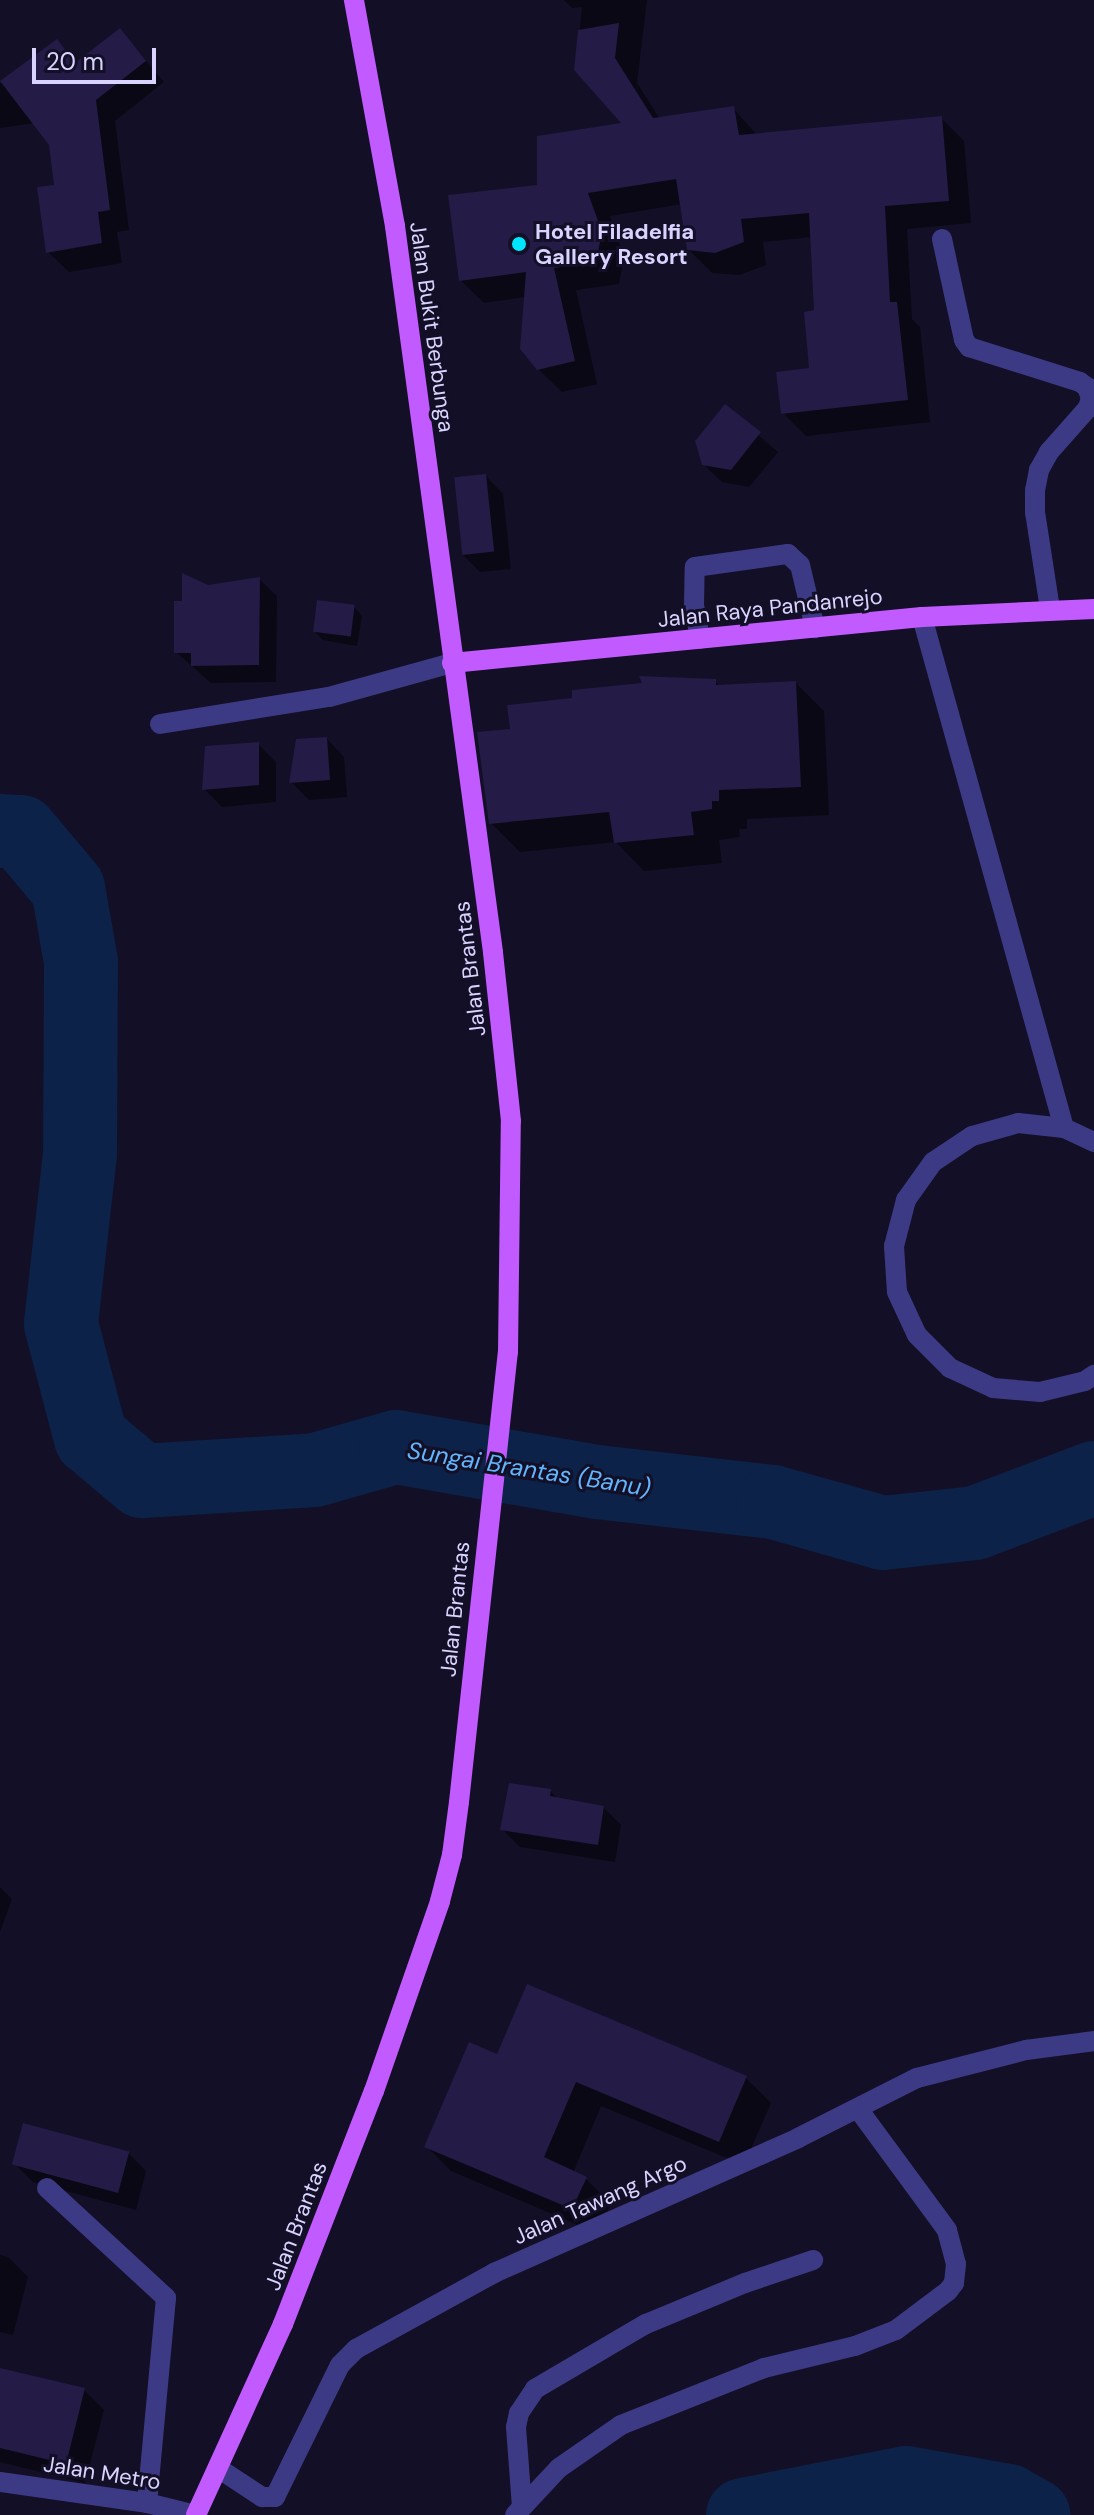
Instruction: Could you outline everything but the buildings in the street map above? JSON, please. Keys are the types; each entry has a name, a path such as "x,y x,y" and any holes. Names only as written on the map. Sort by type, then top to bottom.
{"main road":[{"name":"Jalan Bukit Berbunga","path":"354,0 395,226 452,663"},
{"name":"Jalan Raya Pandanrejo","path":"452,663 922,617 1094,609"},
{"name":"Jalan Brantas","path":"196,2515 283,2324 374,2091 440,1901 452,1855 508,1352 511,1121 493,952 452,663"}],"street":[{"path":"942,239 964,340 969,347 1080,382 1087,387 1091,398 1088,408 1049,452 1035,490 1035,512 1050,609"},
{"path":"700,639 694,606 695,567 788,554 800,565 815,628"},
{"path":"922,617 1064,1128"},
{"path":"160,724 329,697 452,663"},
{"path":"1094,1142 1064,1128 1018,1123 972,1136 933,1162 906,1200 894,1246 897,1292 917,1335 950,1368 993,1388 1040,1392 1085,1381 1094,1375"},
{"name":"Jalan Tawang Argo","path":"218,2468 262,2497 275,2497 340,2365 356,2349 494,2273 858,2109 917,2078 1026,2050 1094,2041"},
{"path":"518,2511 559,2468 621,2425 764,2368 855,2346 896,2330 948,2291 954,2283 956,2264 947,2230 858,2109"},
{"path":"47,2188 166,2298 147,2503"},
{"path":"518,2511 516,2427 519,2413 535,2389 646,2324 745,2283 813,2260"},
{"name":"Jalan Metro","path":"0,2482 147,2503 196,2515"}],"waterway":[{"name":"Sungai Brantas (Banu)","path":"0,831 21,832 68,888 81,962 80,1154 61,1324 91,1438 142,1481 315,1470 396,1447 597,1482 773,1502 883,1533 975,1523 1094,1478"},
{"name":"Sungai Brantas (Banu)","path":"743,2515 906,2483 1008,2501 1033,2515"}],"place":[{"name":"Hotel Filadelfia Gallery Resort","path":"519,244"}]}
